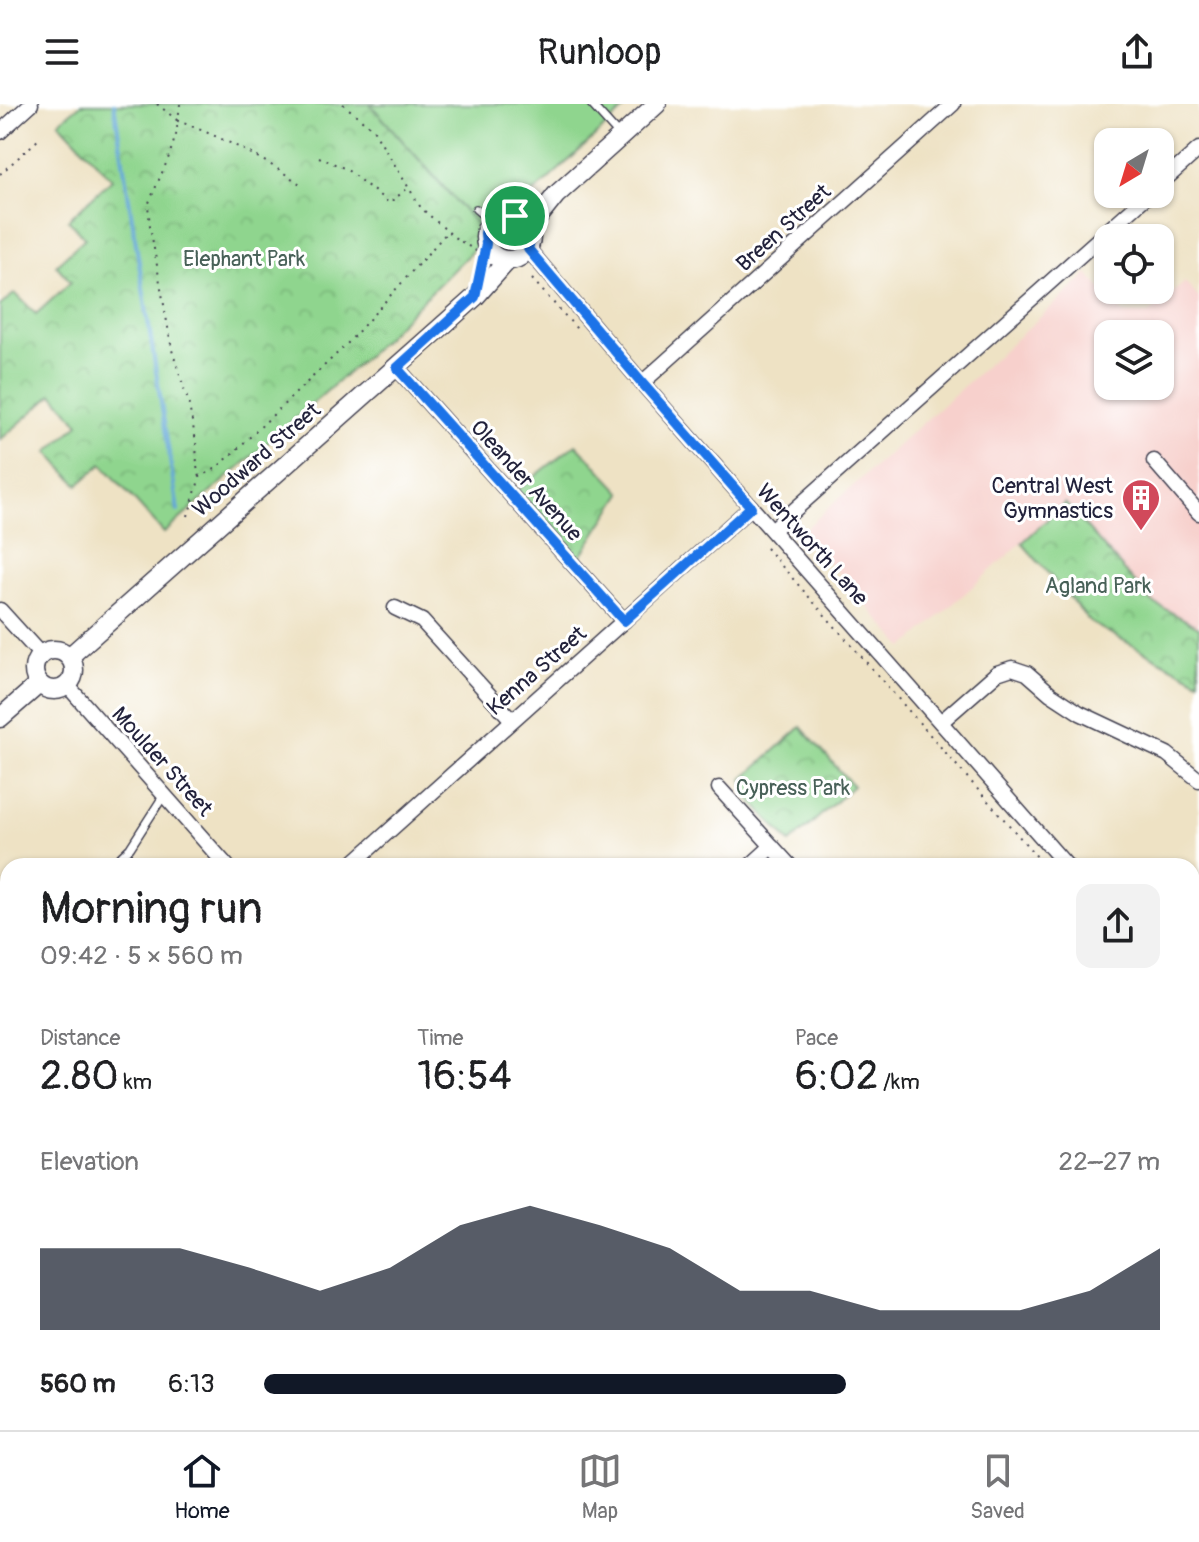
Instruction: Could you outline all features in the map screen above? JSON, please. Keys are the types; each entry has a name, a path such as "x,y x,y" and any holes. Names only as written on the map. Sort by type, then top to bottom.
{"street":[{"path":"0,132 31,104"},
{"path":"529,229 556,195 657,104"},
{"name":"Breen Street","path":"642,383 953,104"},
{"path":"1174,171 1199,149"},
{"path":"515,216 556,195"},
{"path":"772,530 1133,208"},
{"path":"475,297 485,250 485,233 491,222 501,216 515,216 523,220 529,229 531,240 520,257 508,260 485,250"},
{"name":"Wentworth Lane","path":"528,249 1060,858"},
{"name":"Woodward Street","path":"69,657 397,368 475,297 508,260"},
{"name":"Oleander Avenue","path":"397,368 624,621"},
{"path":"1154,461 1199,513"},
{"name":"Kenna Street","path":"359,858 751,507"},
{"path":"395,608 422,621 512,720"},
{"path":"0,610 41,655"},
{"path":"52,650 69,657 73,674 67,685 56,690 39,684 34,666 41,655 52,650"},
{"path":"941,722 997,673 1012,668 1027,673 1080,713 1167,754 1199,780"},
{"path":"0,718 39,684"},
{"name":"Moulder Street","path":"67,685 220,858"},
{"path":"719,788 783,858"},
{"path":"759,858 772,846"}],"lane":[{"path":"591,104 621,136"},
{"path":"476,209 491,222"},
{"path":"119,858 130,848 164,795"}],"path":[{"path":"157,104 178,121 214,134 300,184"},
{"path":"180,104 176,135 148,205 172,350 188,401 196,441 200,477 188,516"},
{"path":"343,104 373,129 421,208 448,231 485,250"},
{"path":"0,174 39,139"},
{"path":"319,157 346,169 389,203 408,189"},
{"path":"200,477 229,457 347,344 448,231"},
{"path":"766,548 1038,858"}],"shaded area":[{"path":"1088,274 1094,281 1094,304 1115,304 1123,313 1149,314 1160,304 1174,304 1174,292 1185,282 1199,298 1199,627 1152,602 1066,503 904,648 802,532"}],"green space":[{"name":"Elephant Park","path":"81,104 370,104 487,236 367,356 164,533 102,464 78,485 48,452 79,424 53,394 0,440 0,306 15,293 36,314 71,282 56,265 85,238 68,220 112,179 59,122"},
{"path":"370,104 630,104 487,236"},
{"path":"576,444 622,493 579,559 516,491"},
{"name":"Agland Park","path":"1065,503 1152,602 1199,627 1199,681 1091,623 1022,543"},
{"name":"Cypress Park","path":"801,727 853,786 790,843 748,797 743,779"}],"waterway":[{"path":"114,104 178,511"}],"place":[{"name":"Central West Gymnastics","path":"1141,532"}],"route":[{"path":"501,216 515,216 523,220 529,229 531,240 528,249 751,507 624,621 397,368 475,297 487,227 501,216"}]}
